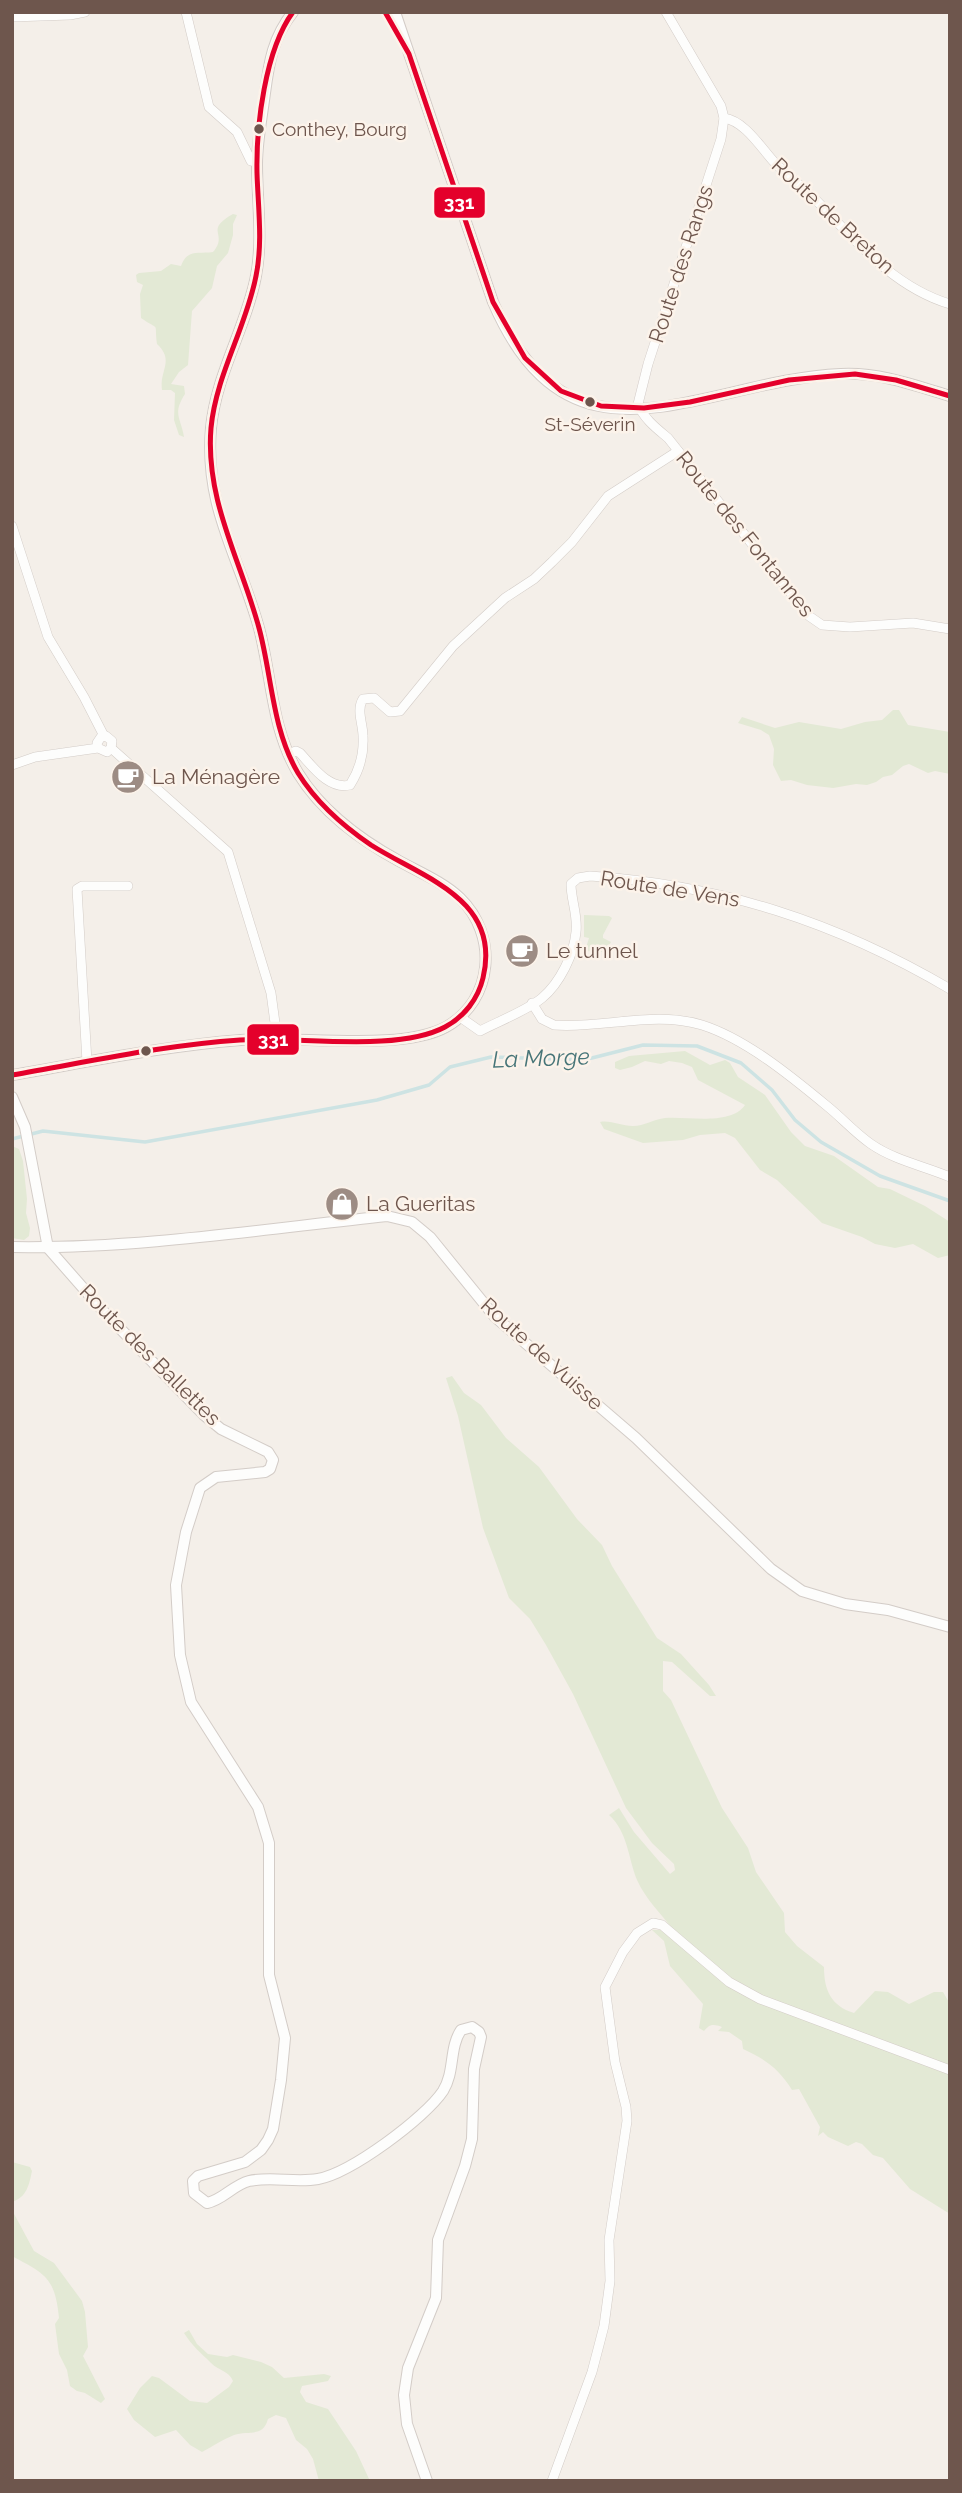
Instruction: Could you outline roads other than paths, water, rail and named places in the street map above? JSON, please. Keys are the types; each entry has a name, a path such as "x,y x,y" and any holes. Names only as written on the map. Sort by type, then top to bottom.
{"street":[{"path":"12,17 85,12"},
{"path":"186,12 209,107 237,132 250,159 257,162"},
{"path":"12,1075 177,1046 277,1038 403,1039 433,1032 460,1017 483,984 486,952 482,932 473,914 447,888 369,844 331,814 308,788 288,754 277,721 257,620 216,504 210,465 213,415 219,385 256,272 259,232 257,162 271,54 282,26 293,12"},
{"path":"385,12 404,42"},
{"path":"395,12 493,302 509,338 534,368 568,394 600,407 639,409 665,407 807,378 864,373 887,377 950,397"},
{"path":"666,12 721,106 724,118"},
{"name":"Route de Breton","path":"724,118 732,119 740,125 847,234 885,267 914,290 950,304"},
{"name":"Route des Rangs","path":"639,409 648,364 721,139 724,118"},
{"name":"Route des Fontannes","path":"639,409 677,450 809,616 822,625 850,627 913,622 950,629"},
{"path":"288,754 296,751 327,780 344,786 350,785 359,767 363,741 359,709 363,699 374,698 390,712 400,711 453,646 505,598 534,579 552,562 579,534 608,496 677,450"},
{"path":"12,526 48,637 104,736 112,741 111,748 105,752 98,748 35,757 12,765"},
{"path":"98,748 98,740 104,736"},
{"path":"111,748 228,852 271,993 277,1038"},
{"name":"Route de Vens","path":"532,1003 542,998 549,990 573,948 576,910 571,896 571,884 578,878 590,876 712,892 760,904 861,942 950,989"},
{"path":"87,1062 77,890 82,886 128,886"},
{"path":"460,1017 480,1031 532,1003 542,1019 554,1025 672,1020 701,1024 734,1038 775,1066 829,1107 874,1147 950,1177"},
{"path":"12,1097 25,1126 48,1248"},
{"name":"Route de Vuisse","path":"12,1247 48,1248 183,1237 387,1216 412,1222 430,1237 495,1317 636,1438 771,1569 802,1591 845,1604 888,1610 950,1627"},
{"name":"Route des Ballettes","path":"48,1248 105,1313 204,1415 221,1429 268,1451 273,1460 270,1469 265,1472 216,1477 200,1488 176,1585 180,1655 191,1702 258,1807 269,1843 269,1975 285,2038 273,2129 268,2140 261,2150 245,2162 198,2176 193,2181 194,2193 207,2203 249,2181 307,2180 342,2171 394,2135 436,2101 450,2076 461,2030 472,2027 481,2037 474,2068 475,2106 469,2151 438,2240 436,2298 408,2368 405,2387 404,2409 407,2424 427,2481"},
{"path":"552,2481 592,2372 609,2300 609,2240 628,2121 615,2062 605,1987 622,1952 637,1933 653,1923 662,1925 729,1982 760,1999 950,2070"}],"waterway":[{"name":"La Morge","path":"12,1139 43,1131 145,1142 377,1100 429,1085 450,1067 491,1057 584,1060 643,1045 697,1046 741,1063 772,1090 795,1120 821,1142 880,1176 950,1201"}],"place":[{"name":"Conthey, Bourg","path":"259,129"},
{"name":"St-Séverin","path":"590,402"},
{"name":"La Ménagère","path":"128,777"},
{"name":"Le tunnel","path":"522,951"},
{"name":"La Gueritas","path":"342,1204"}]}
